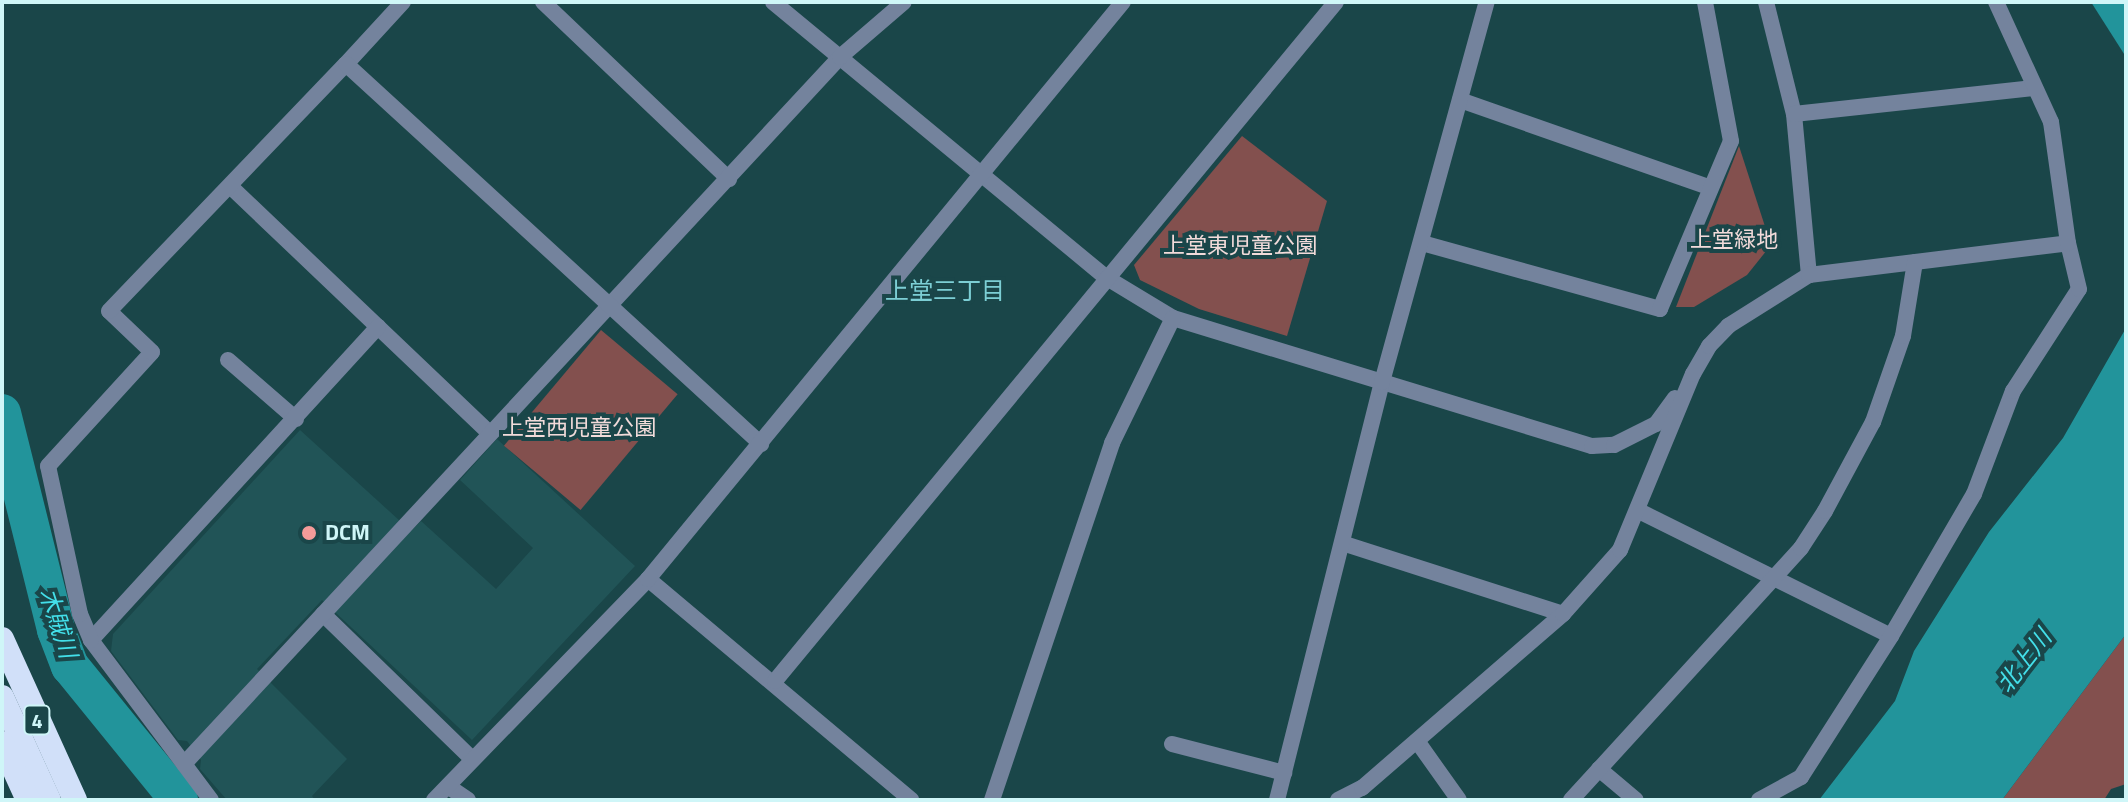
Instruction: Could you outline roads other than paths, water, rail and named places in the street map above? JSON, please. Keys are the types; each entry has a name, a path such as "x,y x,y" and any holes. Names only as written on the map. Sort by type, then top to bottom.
{"highway":[{"name":"4","path":"2,639 75,800"},
{"name":"4","path":"2,697 49,800"},
{"path":"2,743 28,800"}],"street":[{"path":"211,800 91,640 80,614 48,466 152,352 109,311 403,2"},
{"path":"543,2 729,179"},
{"path":"773,2 1107,278 1173,318 1592,446 1614,445 1656,424 1693,374"},
{"path":"184,764 489,433 612,309 840,57 904,2"},
{"path":"434,800 648,579 1123,2"},
{"path":"775,681 1336,2"},
{"path":"1277,800 1382,382 1487,2"},
{"path":"1422,243 1660,309 1731,141 1705,2"},
{"path":"1766,2 1794,114 1809,275"},
{"path":"1759,800 1801,777 1891,636 1974,494 2013,391 2079,289 2068,243 2051,122 1996,2"},
{"path":"346,64 761,444"},
{"path":"1794,114 2034,88"},
{"path":"1460,100 1709,187"},
{"path":"230,186 489,433"},
{"path":"1338,800 1362,788 1563,614 1620,550 1639,511 1646,482 1693,374 1709,346 1728,326 1809,275 2068,243"},
{"path":"1571,800 1772,578 1825,511 1873,422 1903,336 1915,262"},
{"path":"992,800 1112,443 1173,318"},
{"path":"91,640 378,327"},
{"path":"228,360 296,419"},
{"path":"1639,511 1891,636"},
{"path":"1342,543 1563,614"},
{"path":"648,579 775,681 911,800"},
{"path":"323,614 472,759"},
{"path":"1417,741 1459,800"},
{"path":"1172,744 1284,773"},
{"path":"1599,769 1636,800"},
{"path":"449,787 468,800"}],"water":[{"path":"2091,2 2126,2 2126,57"},
{"name":"北上川","path":"2126,328 2126,634 2002,800 1819,800 1895,701 1914,651 1989,532 2063,438"}],"waterway":[{"name":"木賊川","path":"2,413 56,630 70,666 179,800"}],"place":[{"name":"DCM","path":"309,533"}],"district":[{"name":"上堂三丁目","path":"945,291"}],"park label":[{"name":"上堂緑地","path":"1734,240"},
{"name":"上堂東児童公園","path":"1240,246"},
{"name":"上堂西児童公園","path":"579,428"}]}
